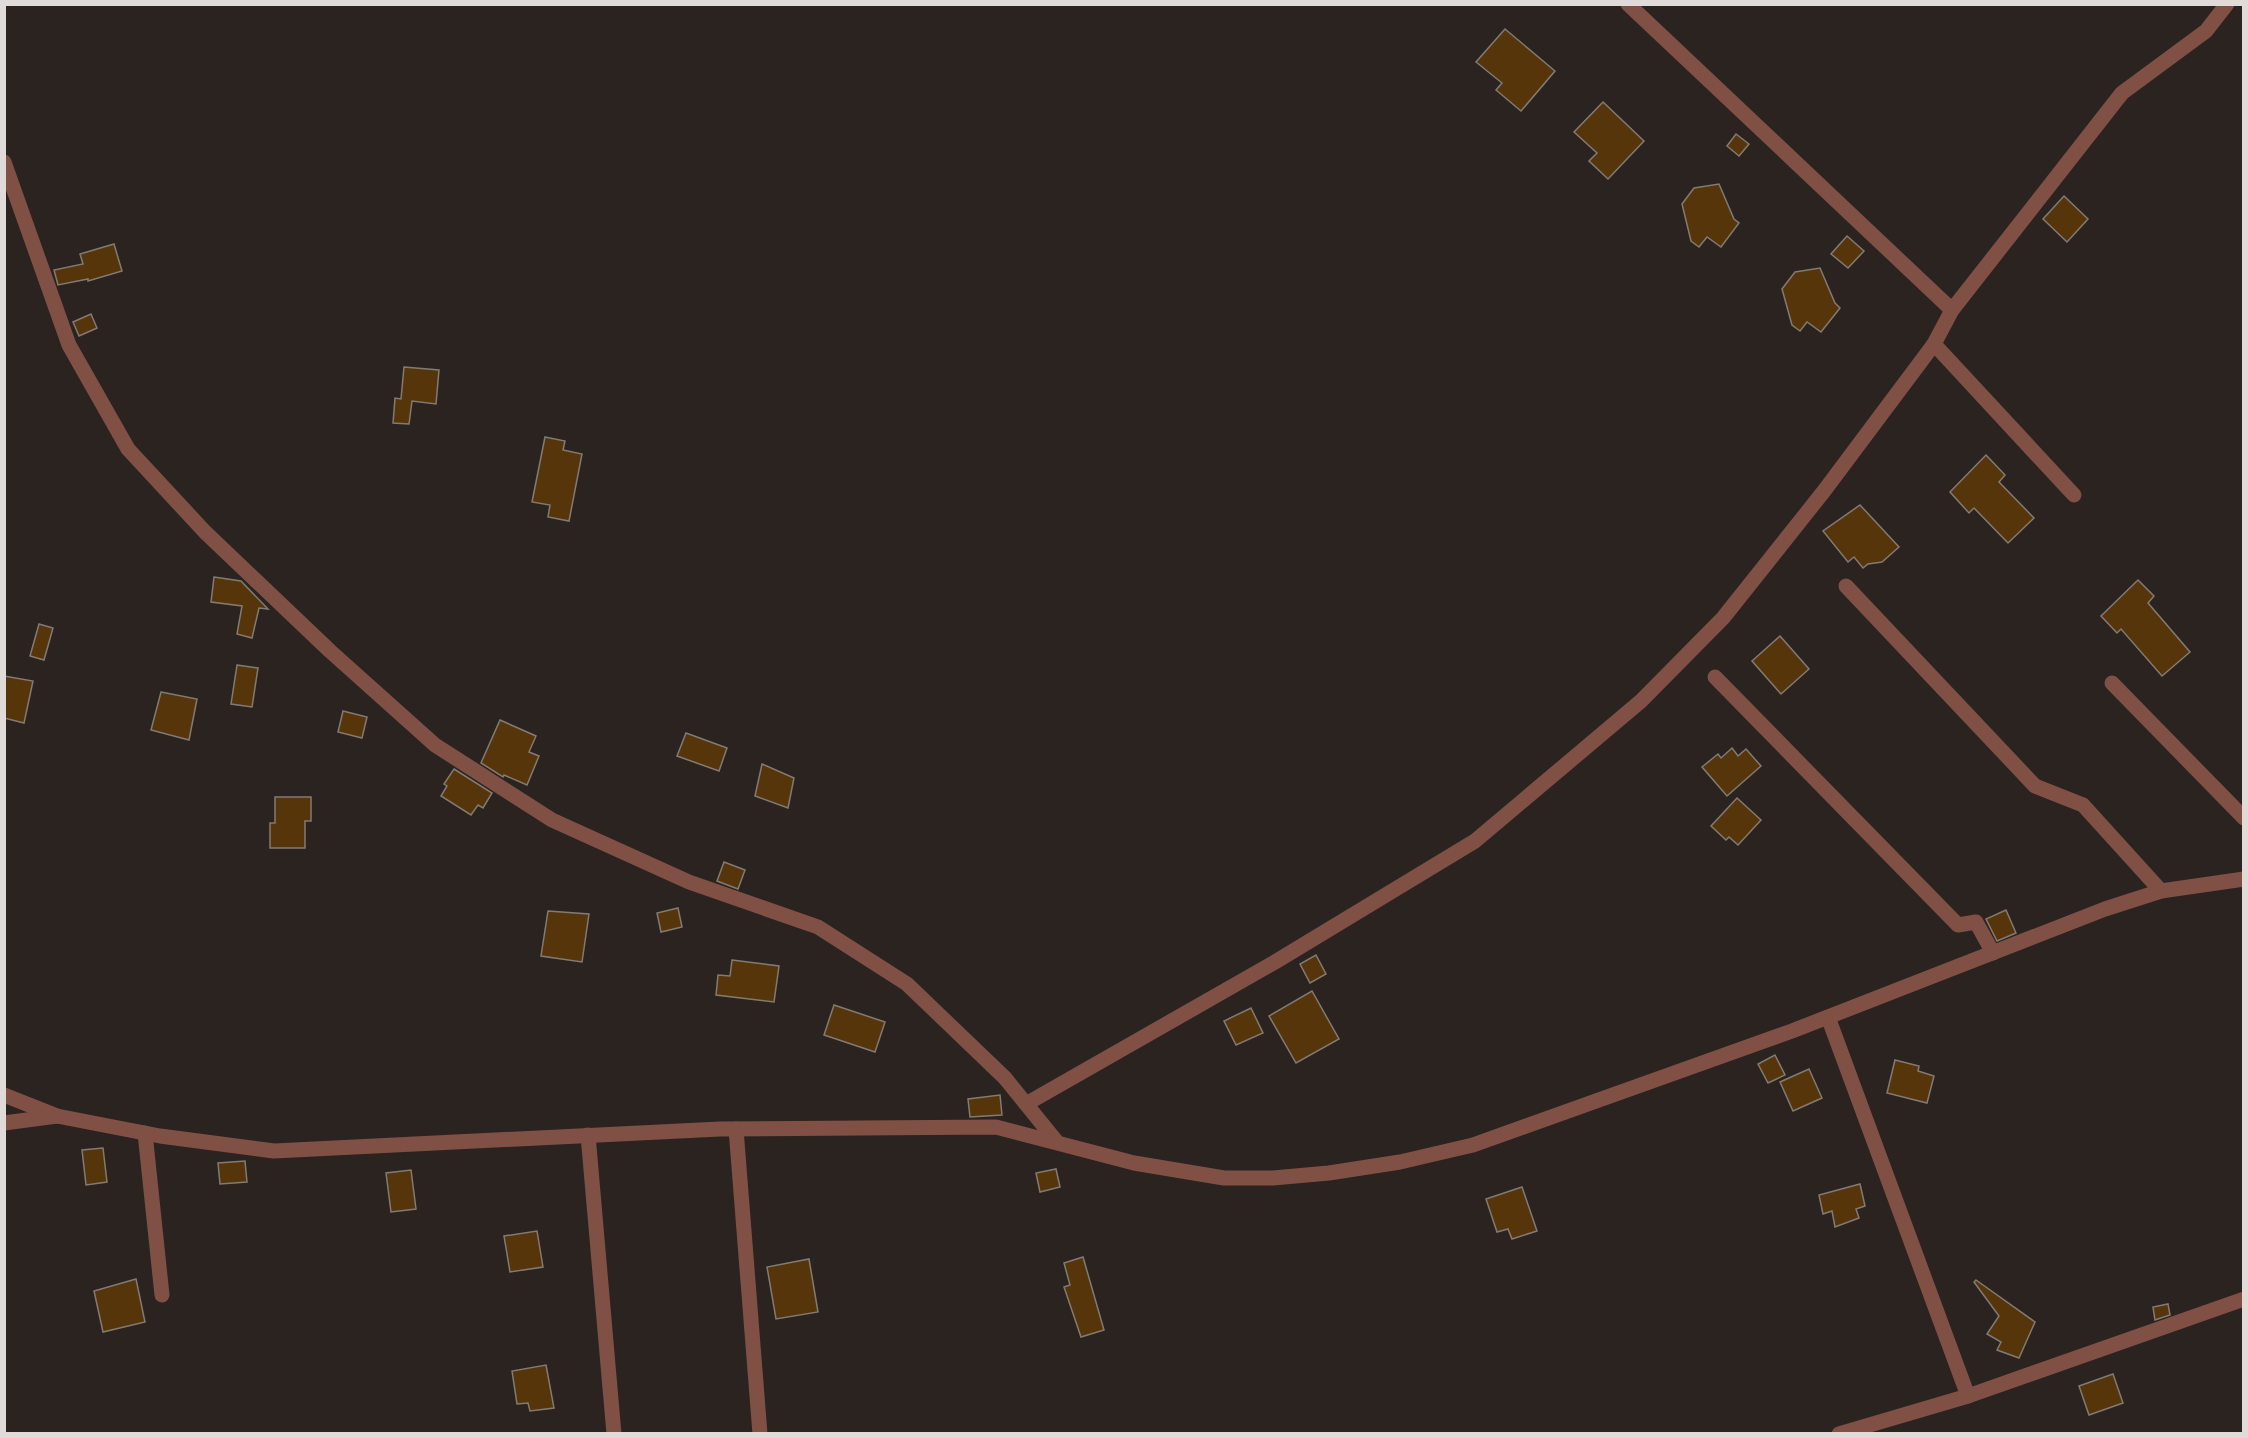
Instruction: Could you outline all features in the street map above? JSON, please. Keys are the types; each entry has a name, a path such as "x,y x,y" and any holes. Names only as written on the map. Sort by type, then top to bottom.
{"street":[{"path":"1628,4 1952,310"},
{"path":"1026,1104 1275,962 1475,841 1641,700 1723,618 1824,491 1934,344 1952,310 2122,93 2206,31 2228,4"},
{"path":"4,162 69,345 128,449 205,532 330,651 435,745 552,820 689,882 818,927 907,984 1005,1078 1056,1142"},
{"path":"1934,344 2074,495"},
{"path":"1846,586 2035,786 2083,805 2161,891"},
{"path":"1714,676 1958,925 1976,922 1993,953"},
{"path":"2112,683 2244,818"},
{"path":"4,1095 57,1116 145,1133 274,1151 431,1146 588,1135 736,1129 996,1127 1134,1163 1224,1178 1307,1175 1388,1164 1473,1145 1828,1017 2105,909 2161,891 2244,879"},
{"path":"1828,1017 1968,1396"},
{"path":"4,1123 57,1116"},
{"path":"736,1129 760,1434"},
{"path":"145,1133 162,1295"},
{"path":"588,1135 614,1434"},
{"path":"1839,1434 1968,1396 2244,1299"}],"building":[{"path":"1505,29 1555,71 1521,111 1496,90 1502,83 1476,62"},
{"path":"1603,102 1644,141 1608,179 1589,161 1597,153 1574,132"},
{"path":"1736,134 1749,144 1739,156 1727,146"},
{"path":"1719,184 1734,219 1739,223 1721,247 1707,237 1699,247 1691,241 1682,204 1694,188"},
{"path":"2064,196 2088,219 2067,242 2043,219"},
{"path":"1847,236 1864,251 1848,268 1831,254"},
{"path":"114,244 122,271 88,281 88,279 58,285 54,270 83,264 80,254"},
{"path":"1820,268 1835,303 1840,308 1821,332 1807,322 1800,331 1792,325 1782,289 1795,272"},
{"path":"91,314 97,328 79,336 73,322"},
{"path":"404,367 439,370 436,404 412,401 409,424 393,423 395,398 401,399"},
{"path":"545,437 565,441 563,450 582,454 569,521 548,517 550,505 532,502"},
{"path":"1986,455 2005,475 1999,482 2034,518 2008,543 1974,508 1969,513 1950,492"},
{"path":"1860,505 1899,547 1882,562 1868,564 1863,568 1854,557 1848,562 1823,531"},
{"path":"214,577 241,581 268,609 259,608 252,638 237,634 242,606 211,602"},
{"path":"2138,580 2154,596 2148,603 2190,652 2162,676 2121,629 2117,633 2101,616"},
{"path":"39,624 53,628 44,660 30,656"},
{"path":"1780,636 1809,669 1781,694 1752,661"},
{"path":"237,665 258,668 252,707 231,704"},
{"path":"4,676 33,681 24,723 4,718"},
{"path":"161,692 197,699 189,740 151,730"},
{"path":"343,711 367,717 362,738 338,732"},
{"path":"500,720 536,736 529,752 539,756 527,785 504,775 503,777 481,763"},
{"path":"686,733 727,748 719,771 677,756"},
{"path":"1732,748 1738,756 1746,749 1761,766 1727,796 1702,767 1718,754 1721,758"},
{"path":"762,764 794,778 788,808 755,796"},
{"path":"454,769 492,793 483,808 478,805 471,815 441,796 447,786 444,784"},
{"path":"275,797 311,797 311,821 305,821 305,848 270,848 270,823 275,823"},
{"path":"1737,798 1761,820 1738,845 1729,837 1726,840 1711,826"},
{"path":"724,862 745,870 738,889 717,881"},
{"path":"678,908 682,927 661,932 657,913"},
{"path":"2006,910 2016,933 1997,941 1986,919"},
{"path":"548,911 589,914 582,962 541,956"},
{"path":"1316,955 1326,974 1310,983 1300,964"},
{"path":"732,960 779,966 774,1002 716,995 718,975 730,976"},
{"path":"1312,991 1339,1039 1296,1063 1269,1016"},
{"path":"834,1005 885,1022 875,1052 824,1035"},
{"path":"1251,1008 1263,1033 1236,1045 1224,1021"},
{"path":"1775,1055 1785,1075 1768,1083 1758,1064"},
{"path":"1895,1060 1919,1066 1918,1071 1934,1076 1927,1103 1887,1093"},
{"path":"1809,1069 1822,1098 1793,1111 1780,1082"},
{"path":"1000,1095 1002,1115 970,1117 968,1099"},
{"path":"103,1148 107,1182 86,1185 82,1150"},
{"path":"245,1161 247,1182 220,1184 218,1163"},
{"path":"1056,1169 1060,1187 1040,1192 1036,1173"},
{"path":"411,1170 416,1209 391,1212 386,1173"},
{"path":"1860,1184 1865,1206 1856,1209 1859,1218 1835,1227 1832,1211 1823,1214 1819,1195"},
{"path":"1522,1187 1537,1231 1512,1239 1508,1229 1497,1232 1486,1199"},
{"path":"537,1231 543,1267 510,1272 504,1236"},
{"path":"1083,1257 1104,1330 1081,1337 1064,1287 1070,1285 1064,1263"},
{"path":"809,1259 818,1312 776,1319 767,1267"},
{"path":"136,1279 145,1322 103,1332 94,1291"},
{"path":"1976,1280 2035,1322 2019,1358 1997,1350 2001,1342 1987,1334 1999,1316 1974,1282"},
{"path":"2168,1304 2170,1315 2155,1320 2153,1307"},
{"path":"546,1365 554,1408 530,1411 528,1403 517,1404 512,1371"},
{"path":"2113,1374 2123,1403 2089,1415 2079,1386"}]}
